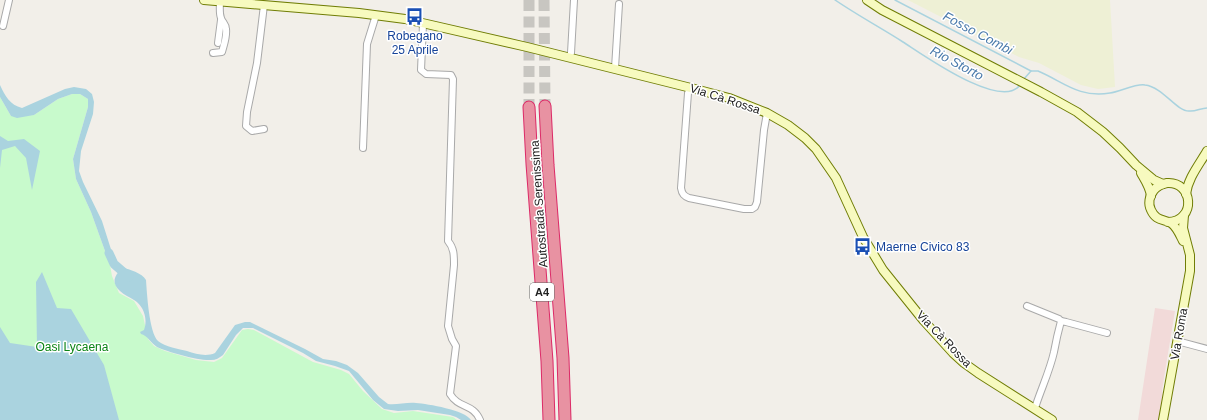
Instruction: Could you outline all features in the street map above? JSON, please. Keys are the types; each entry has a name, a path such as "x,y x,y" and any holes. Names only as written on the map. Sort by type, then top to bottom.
{"highway":[{"name":"Autostrada Serenissima","path":"545,106 548,165 562,344 565,420"},
{"name":"Autostrada Serenissima","path":"529,107 547,361 549,420"}],"main road":[{"name":"Via Cà Rossa","path":"204,0 359,13 404,19 496,39 615,68 729,98 767,113 788,125 816,149 836,178 872,253 936,334 964,363 1052,420"},
{"path":"866,0 882,10 1071,109 1088,120 1154,180 1163,184"},
{"path":"1168,222 1176,220 1184,215 1188,208 1186,194 1187,189 1194,172 1207,151"},
{"path":"1136,165 1148,183 1151,196 1150,204 1153,213 1159,219 1172,224 1177,229 1187,247"},
{"path":"1175,184 1180,183 1194,172"},
{"path":"1151,196 1155,189 1163,184 1169,183 1180,186 1186,194"},
{"name":"Via Roma","path":"1163,420 1190,271 1190,255 1183,228 1184,215"}],"street":[{"path":"3,26 9,0"},
{"path":"570,57 574,0"},
{"path":"218,44 221,20 220,1"},
{"path":"615,68 619,4"},
{"path":"264,5 257,63 247,112 246,126 252,130 264,129"},
{"path":"364,148 367,44 376,15"},
{"path":"212,53 222,52 226,37 226,28 224,22 221,20"},
{"path":"423,24 421,70 426,74 451,75 453,79 448,241 454,254 448,326 456,346 450,394 452,399 474,410 480,420"},
{"path":"690,88 688,93 681,188 685,197 744,209 752,209 755,207 757,202 767,113"},
{"path":"1027,306 1061,321 1107,333"},
{"path":"1033,408 1036,405 1046,379 1061,321"},
{"path":"1178,341 1207,349"}],"shaded area":[{"path":"1155,308 1175,311 1162,390 1163,396 1159,420 1138,420"}],"green space":[{"path":"908,0 1110,0 1115,87 1098,89 1081,85 1039,63 1019,57"},
{"name":"Oasi Lycaena","path":"72,94 80,94 88,99 88,107 73,159 76,179 91,212 119,293 134,301 143,316 148,339 154,346 165,351 196,360 214,362 222,358 242,330 254,330 313,362 341,370 349,374 363,391 382,409 394,413 413,411 453,417 457,420 0,420 0,97 11,116 34,115 58,99"}],"water":[{"path":"0,85 8,100 14,105 22,108 65,89 74,87 86,89 92,94 94,102 93,114 81,151 79,171 102,221 115,262 113,265 105,251 91,212 76,179 73,159 88,107 88,99 80,94 72,94 58,99 34,115 17,118 11,116 0,97"},
{"path":"0,136 8,141 24,139 40,151 32,190 26,158 15,146 2,150 0,168"},
{"path":"123,268 139,273 146,280 152,330 158,341 164,345 197,354 212,354 215,353 235,325 250,322 323,359 336,361 347,365 358,373 379,397 388,404 413,403 437,406 462,413 471,420 461,420 450,415 418,410 398,411 384,409 373,400 349,371 316,361 253,328 243,328 236,335 223,355 214,360 192,358 157,347 140,332 144,330 146,322 143,309 115,285 117,273"},
{"path":"42,272 57,308 71,309 104,365 119,420 0,420 0,327 10,343 37,347 36,282"}],"waterway":[{"name":"Rio Storto","path":"835,0 943,68 962,78 996,91 1010,91 1020,85"},
{"name":"Fosso Combi","path":"895,0 1031,71"},
{"name":"Rio Storto","path":"1023,80 1031,71 1038,71 1072,88 1099,94 1114,92 1137,85 1145,85 1158,90 1184,110 1191,111 1207,108"},
{"path":"109,253 114,264 129,277"}],"tunnel":[{"path":"529,0 529,107"},
{"path":"544,0 545,106"}],"place":[{"name":"Robegano 25 Aprile","path":"415,17"},
{"name":"Maerne Civico 83","path":"863,247"}]}
